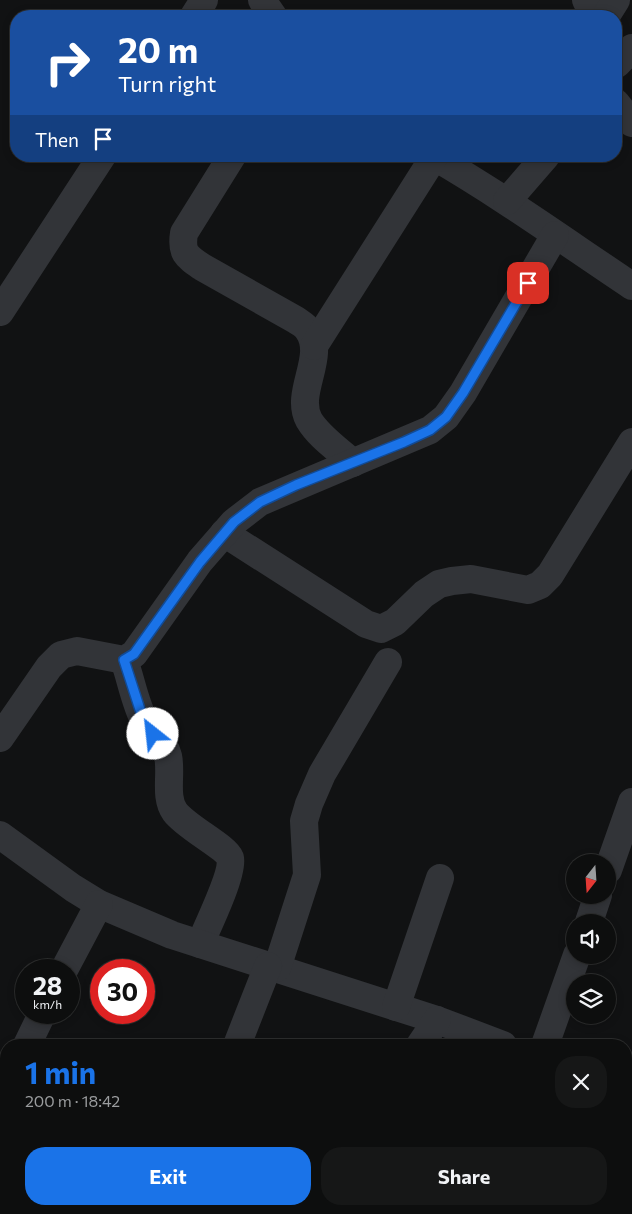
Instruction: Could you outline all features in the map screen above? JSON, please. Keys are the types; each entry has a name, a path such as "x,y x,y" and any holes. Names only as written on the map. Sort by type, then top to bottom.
{"street":[{"path":"622,58 632,48"},
{"path":"622,110 632,123"},
{"path":"0,312 98,162"},
{"path":"228,162 184,233 182,246 189,258 202,267 296,320 308,330 314,346 304,403 309,419 319,433 353,463"},
{"path":"314,346 429,162"},
{"path":"443,162 507,201 632,286"},
{"path":"507,201 541,162"},
{"path":"0,738 48,667 61,655 77,651 124,660 134,654 200,562 224,533 234,522 260,502 430,430 446,417 463,393 555,235"},
{"path":"224,533 366,624 381,629 395,622 424,594 439,584 472,579 528,590 540,585 550,575 632,442"},
{"path":"124,660 144,722 165,746 169,757 170,797 174,811 186,823 221,847 230,857 227,880 200,944"},
{"path":"240,1039 272,967 307,875 304,821 310,804 322,774 388,662"},
{"path":"614,854 632,802"},
{"path":"0,835 73,888 99,904 172,935 437,1020 487,1039"},
{"path":"396,1007 440,878"},
{"path":"70,959 99,904"},
{"path":"547,1039 574,964"},
{"path":"424,1039 437,1020"},
{"path":"30,1039 37,1024"}],"route":[{"path":"153,734 144,722 124,660 134,654 200,562 234,522 260,502 296,485 404,442 430,430 446,417 463,393 528,283"}]}
